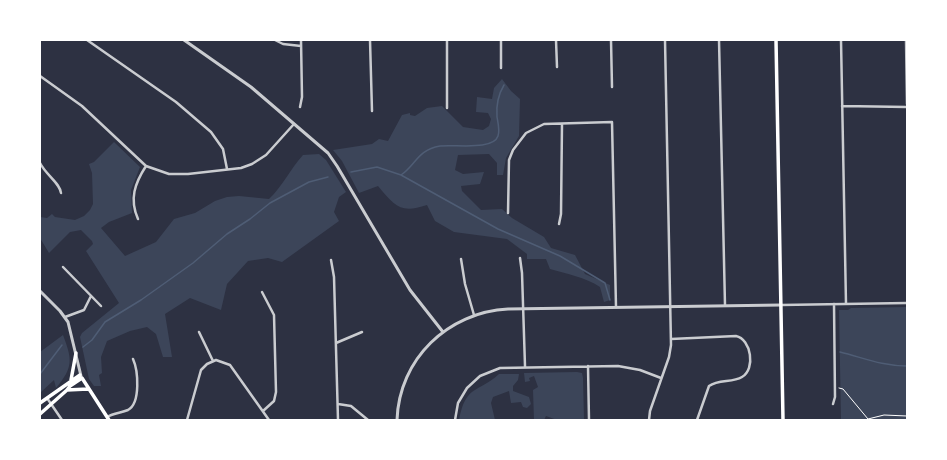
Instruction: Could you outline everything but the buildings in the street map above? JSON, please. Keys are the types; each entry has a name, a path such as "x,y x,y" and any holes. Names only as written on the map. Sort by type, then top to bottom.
{"main road":[{"path":"776,40 784,420"},
{"path":"71,380 76,353"},
{"path":"40,403 71,380 81,377"},
{"path":"81,377 108,419"},
{"path":"40,414 81,377"},
{"path":"67,390 78,388 88,389"}],"street":[{"path":"87,40 166,94 211,132 223,149 227,169"},
{"path":"184,40 251,86 331,157 410,290 443,332"},
{"path":"275,40 283,44 301,46"},
{"path":"300,107 302,97 301,40"},
{"path":"370,40 372,111"},
{"path":"447,40 447,108"},
{"path":"501,40 501,68"},
{"path":"556,40 557,67"},
{"path":"611,40 612,87"},
{"path":"649,420 651,406 670,353 671,339 665,40"},
{"path":"719,40 725,305"},
{"path":"840,40 846,304"},
{"path":"842,106 907,105 906,40"},
{"path":"40,76 82,106 146,166 160,172 174,175 247,166 259,161 294,124"},
{"path":"508,213 508,166 511,154 517,144 530,130 544,124 612,122 616,307"},
{"path":"559,224 561,214 562,124"},
{"path":"40,163 49,177 60,188 61,193"},
{"path":"138,219 133,205 134,190 146,166"},
{"path":"520,258 522,273 525,366"},
{"path":"461,259 465,284 474,315"},
{"path":"331,260 333,267 338,420"},
{"path":"64,267 101,306"},
{"path":"40,291 65,317 70,328 81,377"},
{"path":"262,292 274,315 276,392 274,401 263,411"},
{"path":"65,317 84,310 91,296"},
{"path":"397,420 400,398 409,373 426,347 443,332 474,315 493,310 523,308 907,303"},
{"path":"833,404 835,388 834,304"},
{"path":"199,332 213,361"},
{"path":"336,343 362,332"},
{"path":"671,339 736,336 743,338 749,348 750,365 746,374 738,379 716,382 709,386 696,420"},
{"path":"108,419 112,414 128,410 134,403 137,372 133,359"},
{"path":"187,420 201,370 204,366 213,361 222,361 230,365 270,420"},
{"path":"455,420 456,409 461,397 476,379 497,368 525,366 588,366 629,368 661,378"},
{"path":"588,366 589,420"},
{"path":"47,398 62,420"},
{"path":"338,404 351,406 368,420"}],"path":[{"path":"835,388 843,389 868,419 884,415 907,416"}],"shaded area":[{"path":"502,79 511,91 520,99 519,136 506,158 503,175 497,175 497,163 489,154 458,155 455,170 463,174 484,172 480,184 461,186 462,191 481,210 502,209 512,218 544,237 551,248 575,255 585,274 610,285 610,300 604,302 600,287 576,276 550,269 546,259 527,259 527,254 507,239 454,232 435,221 427,205 418,208 404,208 389,199 378,186 359,193 342,161 333,150 372,144 379,139 388,141 402,115 410,113 410,115 415,116 427,108 442,106 463,127 483,130 489,126 491,119 488,113 476,112 477,97 492,99 494,88"},
{"path":"114,142 140,167 131,190 132,213 109,222 101,228 125,256 156,242 174,219 195,213 215,201 227,197 239,196 269,199 303,155 319,154 326,160 346,192 339,197 334,212 339,221 282,262 268,258 248,261 227,284 221,310 190,298 165,314 172,357 163,357 156,334 147,327 130,331 107,341 101,357 102,373 99,375 101,386 94,386 89,379 80,337 82,333 119,303 86,251 93,244 92,241 81,230 70,232 49,253 40,238 40,217 47,218 52,214 55,217 75,220 84,216 90,210 93,204 92,173 89,164 94,162"},
{"path":"907,307 907,420 841,420 839,310 848,310 851,308"},
{"path":"63,335 68,350 70,363 66,374 56,388 54,380 40,393 40,352"},
{"path":"524,373 582,373 583,378 584,420 557,420 546,416 544,420 534,420 533,390 538,387 534,376 529,378 530,381 525,382"},
{"path":"499,374 519,374 518,380 513,386 513,391 529,397 531,404 527,408 523,407 521,402 511,403 509,391 493,397 491,403 495,420 459,420 465,400 469,395"}],"waterway":[{"path":"401,175 422,154 432,148 440,146 472,146 489,144 495,141 499,131 497,104 504,85"},
{"path":"351,172 377,167 401,175 498,229 560,256 605,283 610,300"},
{"path":"83,347 92,340 105,322 141,300 193,263 227,234 250,219 270,203 309,182 328,177"},
{"path":"40,374 62,345"},
{"path":"840,352 881,363 907,366"}]}
